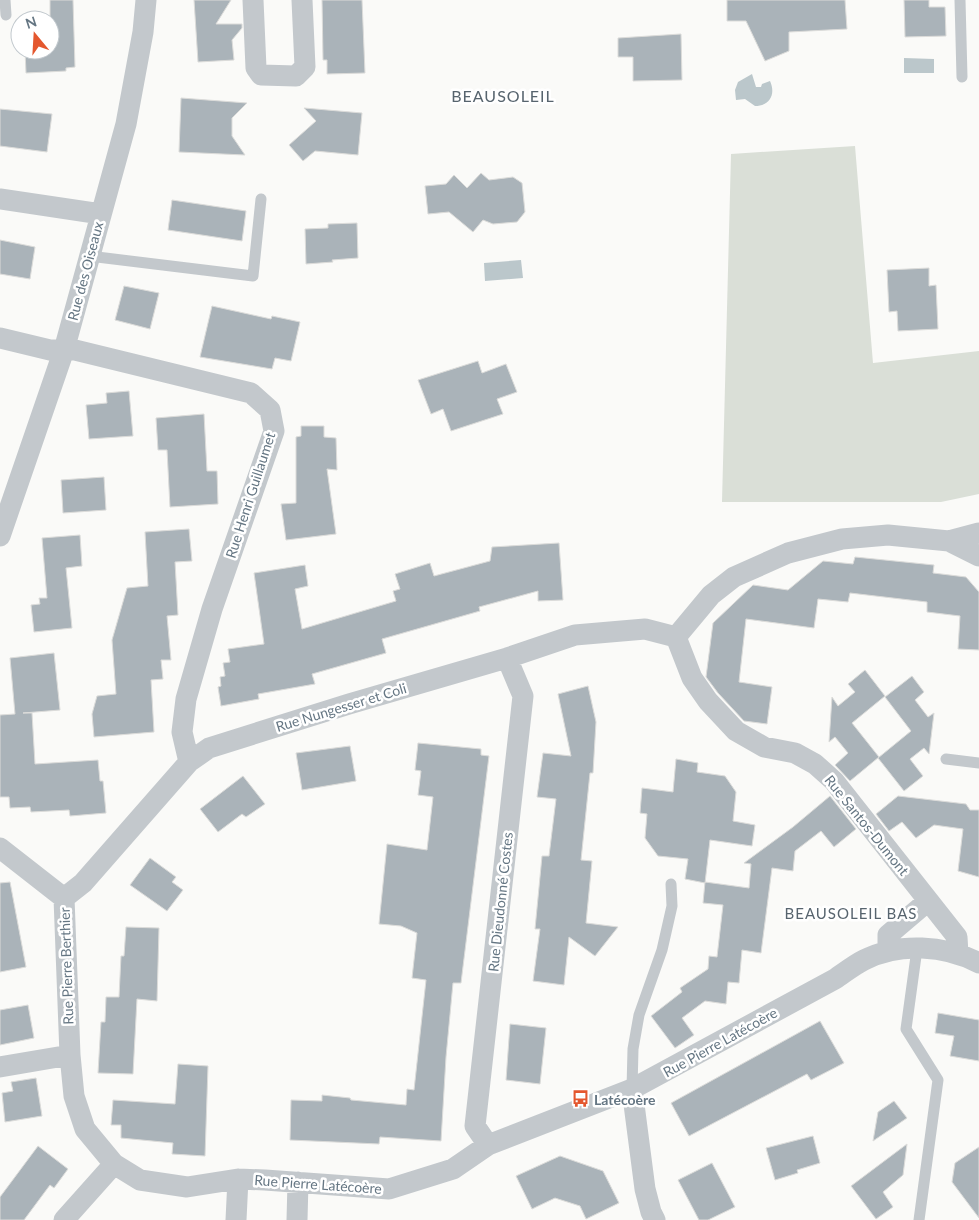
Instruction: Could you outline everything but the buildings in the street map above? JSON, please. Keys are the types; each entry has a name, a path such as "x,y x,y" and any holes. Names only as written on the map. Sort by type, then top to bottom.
{"street":[{"name":"Rue des Oiseaux","path":"0,536 64,350 126,124 146,0"},
{"path":"253,0 256,68 261,75 296,76 305,67 302,0"},
{"path":"0,199 101,214"},
{"name":"Rue Henri Guillaumet","path":"0,338 50,350 75,350 251,392 270,410 274,432 212,609 186,699 182,732 189,762"},
{"path":"676,637 711,595 734,577 788,553 842,539 888,535 949,541 979,533"},
{"path":"949,541 979,556"},
{"name":"Rue Nungesser et Coli","path":"64,898 82,882 189,762 209,748 349,704 507,658 575,635 645,628 676,637"},
{"name":"Rue Santos-Dumont","path":"676,637 692,678 708,701 736,731 764,747 795,753 815,764 834,781 957,937 958,954"},
{"name":"Rue Dieudonné Costes","path":"488,1145 475,1126 523,696 507,658"},
{"name":"Rue Pierre Berthier","path":"0,848 64,898 70,1055"},
{"path":"888,951 888,935 928,901"},
{"name":"Rue Pierre Latécoère","path":"70,1055 74,1096 85,1129 114,1164 140,1180 187,1187 238,1180 298,1182 388,1189 453,1169 488,1145 632,1089 834,979 864,960 888,951 907,948 942,950 958,954 979,964"},
{"path":"0,1068 70,1055"},
{"path":"632,1089 645,1189 655,1220"},
{"path":"64,1220 114,1164"},
{"path":"236,1220 238,1180"},
{"path":"297,1220 298,1182"}],"lane":[{"path":"6,0 6,15"},
{"path":"960,0 962,77"},
{"path":"89,256 253,276 261,199"},
{"path":"946,759 979,763"},
{"path":"632,1089 633,1049 638,1015 662,950 672,906 671,884"},
{"path":"917,949 906,1029 938,1080 918,1220"}],"shaded area":[{"path":"904,58 934,59 934,73 904,73"},
{"path":"752,74 756,87 761,87 762,84 770,81 772,95 765,104 755,106 745,99 736,100 735,90 738,82"},
{"path":"855,146 873,363 979,351 979,494 941,502 722,502 731,154"},
{"path":"521,260 523,278 485,281 484,263"}],"place":[{"name":"Latécoère","path":"580,1099"}],"district":[{"name":"BEAUSOLEIL","path":"503,95"},
{"name":"BEAUSOLEIL BAS","path":"851,913"}]}
